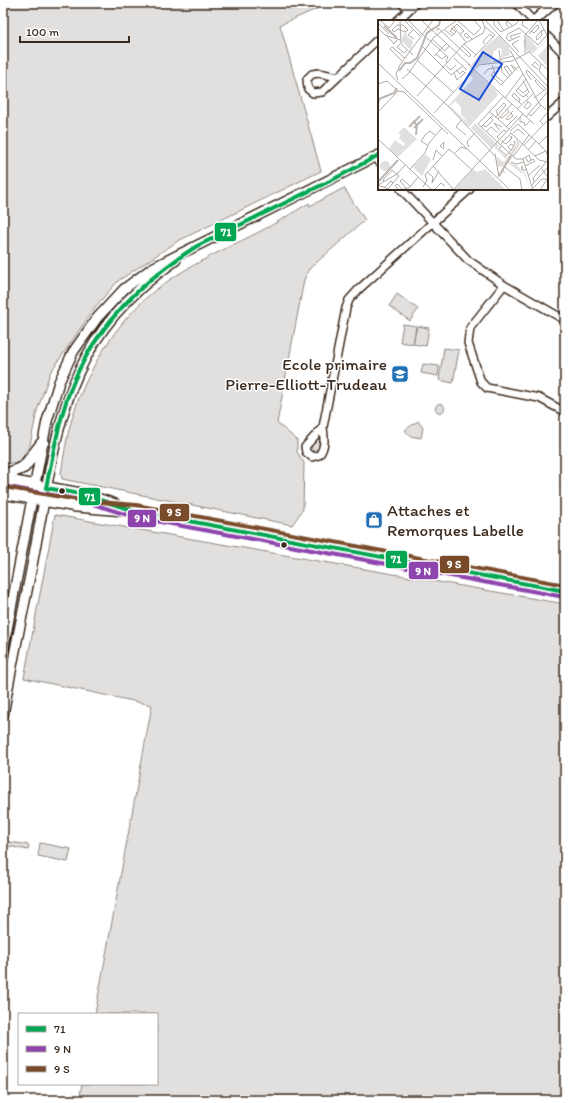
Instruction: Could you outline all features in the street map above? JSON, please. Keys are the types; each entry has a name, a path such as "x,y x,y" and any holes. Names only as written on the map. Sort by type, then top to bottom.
{"main road":[{"path":"3,476 24,467 42,442"},
{"path":"3,480 81,494 135,511"},
{"path":"3,493 78,506 135,511 565,591"}],"street":[{"path":"402,3 408,10"},
{"path":"398,20 416,3"},
{"path":"516,3 533,20"},
{"path":"535,20 554,3"},
{"path":"548,37 565,55"},
{"path":"338,77 378,39"},
{"path":"548,116 565,101"},
{"path":"3,650 49,411 64,370 76,348 97,318 114,298 141,275 169,258 197,246 378,158"},
{"path":"402,190 468,260 504,285 565,320"},
{"path":"323,427 343,321 349,300 469,190"},
{"path":"3,716 58,428 77,372 91,346 108,323 133,296 166,267 197,246"},
{"path":"504,285 470,328 468,343 481,382 487,388 539,398 565,412"}],"shaded area":[{"path":"3,3 317,3 321,7 280,25 321,171 178,241 118,281 95,307 50,373 37,411 30,445 20,461 3,465"},
{"path":"344,188 365,220 309,269 304,280 277,423 297,440 297,452 304,463 303,509 292,525 62,479 61,473 71,422 83,388 110,340 120,325 132,312 157,289 184,271 264,230 309,203 310,206"},
{"path":"397,294 418,309 410,321 389,306"},
{"path":"403,324 416,326 413,344 400,342"},
{"path":"417,326 429,328 426,346 413,344"},
{"path":"444,348 459,350 453,383 439,380"},
{"path":"423,364 439,366 438,376 421,373"},
{"path":"440,403 445,408 440,413 435,408"},
{"path":"418,421 423,428 421,438 410,436 405,430"},
{"path":"318,438 320,439 318,449 313,451 311,446"},
{"path":"55,515 565,604 565,1100 79,1100 82,1085 158,1085 158,1013 95,1013 152,705 24,678"},
{"path":"3,841 29,845 28,850 3,845"},
{"path":"40,843 71,849 68,862 38,856"}],"transit line":[{"name":"71","path":"378,156 334,179 197,246 155,276 135,294 118,312 87,354 76,377 66,402 60,423 46,488 81,494 135,511 565,591"},
{"path":"3,486 80,500 134,517 564,597"},
{"path":"4,487 78,500 136,505 565,585"}],"place":[{"name":"Ecole primaire Pierre-Elliott-Trudeau","path":"400,374"},
{"name":"Attaches et Remorques Labelle","path":"374,520"}]}
